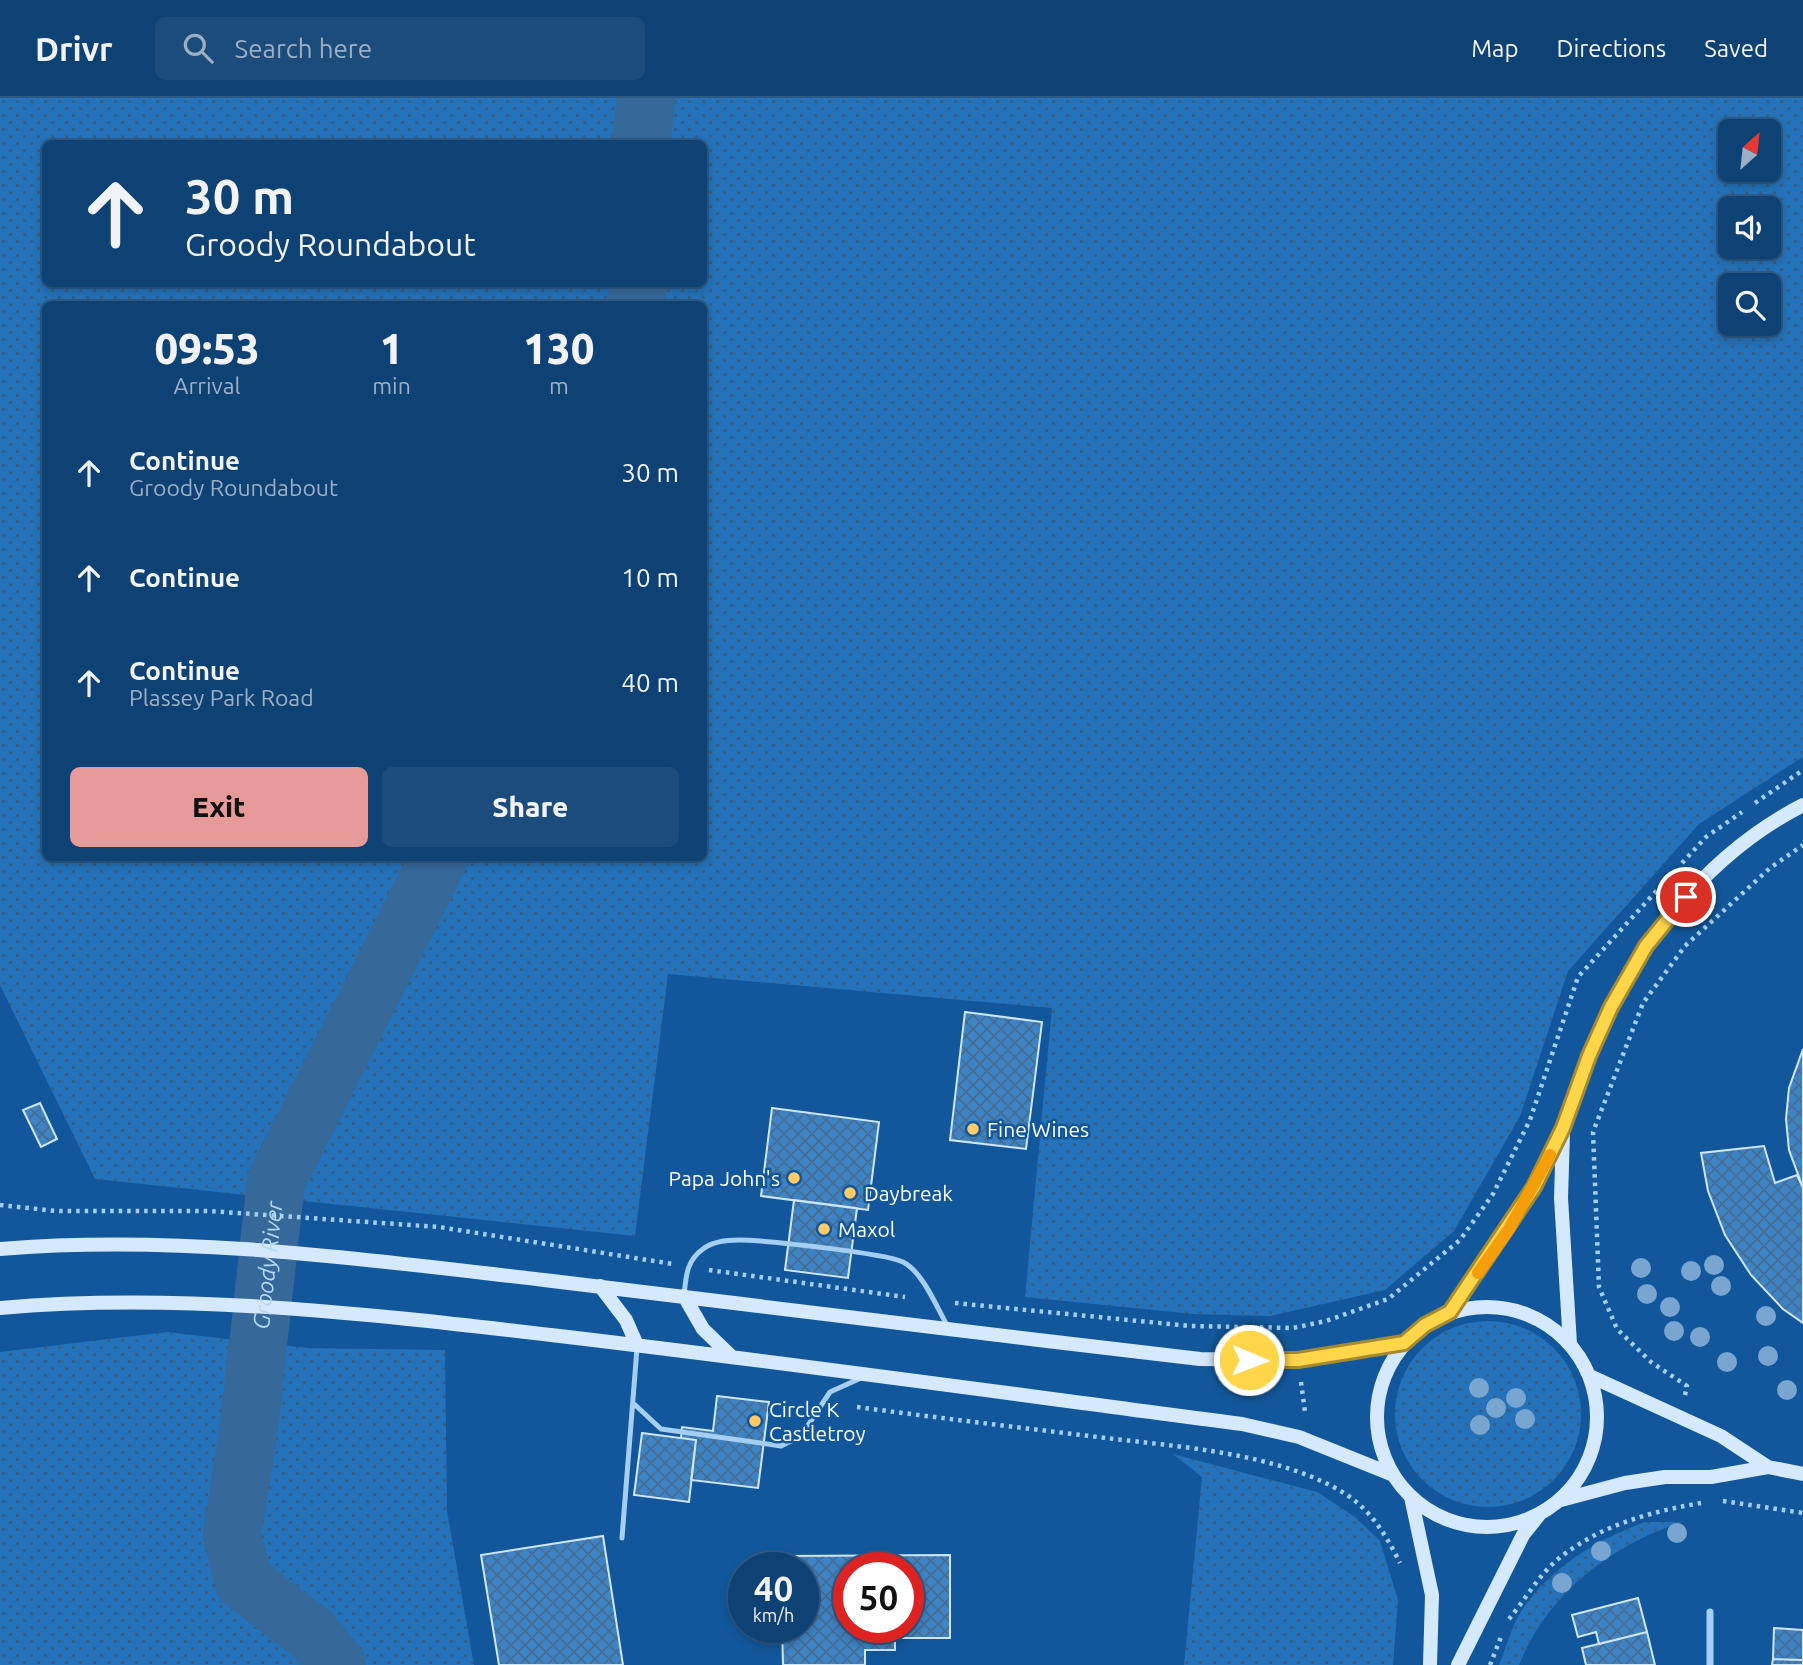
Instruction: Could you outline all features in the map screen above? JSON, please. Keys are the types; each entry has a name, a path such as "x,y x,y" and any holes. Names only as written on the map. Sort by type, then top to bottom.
{"main road":[{"path":"1450,1312 1509,1229 1563,1128 1589,1056 1611,1007 1646,946 1686,897 1721,862 1776,819 1803,805"},
{"path":"1563,1128 1561,1198 1570,1344"},
{"path":"0,1249 49,1245 214,1245 437,1267 1200,1359 1298,1360 1404,1343"},
{"path":"600,1286 626,1320 637,1345"},
{"path":"684,1296 703,1329 733,1357"},
{"path":"0,1308 58,1303 198,1304 414,1319 637,1345 1242,1424 1299,1437 1391,1474"},
{"path":"1482,1306 1515,1309 1545,1322 1570,1344 1590,1376 1598,1408 1595,1442 1582,1474 1561,1500 1540,1514 1507,1526 1472,1527 1439,1517 1411,1497 1391,1474 1378,1441 1376,1406 1385,1373 1404,1343 1425,1325 1450,1312 1482,1306"},
{"path":"1590,1376 1721,1436 1769,1467 1803,1474"},
{"path":"1561,1500 1625,1483 1665,1477 1711,1477 1769,1467"},
{"path":"1411,1497 1432,1595 1430,1665"},
{"path":"1458,1665 1523,1535 1540,1514"}],"street":[{"path":"1710,1612 1710,1665"}],"lane":[{"path":"684,1296 687,1267 703,1249 715,1243 742,1240 889,1258 904,1262 914,1272 950,1330"},
{"path":"622,1538 637,1345"},
{"path":"633,1403 661,1429 781,1447 801,1436 831,1392 872,1375"}],"path":[{"path":"1685,1395 1688,1386 1651,1362 1617,1329 1599,1287 1593,1132 1643,1003 1685,946 1770,868 1803,845"},
{"path":"0,1205 56,1211 209,1211 439,1227 687,1267 933,1301 1190,1326 1293,1328 1326,1321 1388,1299 1460,1240 1493,1194 1530,1121"},
{"path":"1479,1212 1489,1218"},
{"path":"1301,1380 1305,1412"},
{"path":"857,1407 1192,1449 1295,1472 1318,1479 1346,1494 1371,1515 1403,1570"},
{"path":"1717,1500 1803,1513"},
{"path":"1507,1622 1556,1561 1603,1532 1644,1513 1707,1502"},
{"path":"1490,1665 1495,1652"}],"shaded area":[{"path":"0,98 1803,98 1803,757 1699,824 1568,971 1520,1116 1454,1231 1385,1290 1270,1316 1193,1314 1025,1297 1052,1008 668,974 635,1236 95,1179 0,985"},
{"path":"1488,1321 1523,1328 1554,1348 1574,1379 1581,1414 1574,1449 1554,1480 1523,1500 1488,1507 1453,1500 1422,1480 1402,1449 1395,1414 1402,1379 1422,1348 1453,1328"},
{"path":"167,1332 307,1348 445,1350 447,1511 474,1665 0,1665 0,1352"},
{"path":"1173,1454 1317,1492 1355,1517 1380,1541 1398,1600 1393,1665 1184,1665 1202,1477"},
{"path":"1645,1522 1682,1522 1630,1544 1584,1576 1564,1594 1547,1616 1531,1639 1519,1665 1499,1665 1518,1616 1547,1580 1593,1546"}],"building":[{"path":"965,1012 1042,1022 1026,1149 950,1140"},
{"path":"1803,1049 1803,1188 1789,1150 1786,1119 1789,1088"},
{"path":"40,1103 57,1139 41,1147 23,1110"},
{"path":"772,1108 879,1122 868,1210 761,1196"},
{"path":"1764,1146 1775,1183 1797,1175 1803,1188 1803,1323 1783,1309 1751,1275 1725,1235 1708,1191 1701,1153"},
{"path":"794,1200 857,1208 848,1278 785,1270"},
{"path":"717,1396 769,1402 758,1488 691,1480 696,1440 681,1438 682,1427 713,1431"},
{"path":"642,1433 696,1440 689,1502 634,1495"},
{"path":"603,1536 623,1665 499,1665 481,1555"},
{"path":"924,1555 950,1555 950,1638 924,1638"},
{"path":"819,1556 833,1556 833,1643 895,1643 895,1650 865,1650 865,1665 783,1665 782,1643 819,1643"},
{"path":"1638,1598 1647,1632 1599,1644 1596,1632 1578,1637 1572,1615"},
{"path":"1774,1628 1803,1630 1803,1660 1773,1659"},
{"path":"1647,1632 1655,1665 1586,1665 1582,1648"},
{"path":"1773,1659 1803,1660 1803,1665 1772,1665"}],"waterway":[{"name":"Groody River","path":"641,140 646,98"},
{"name":"Groody River","path":"636,301 638,287"},
{"name":"Groody River","path":"337,1665 311,1633 244,1582 232,1535 249,1427 276,1181 437,861"}],"slow traffic":[{"path":"1478,1273 1509,1229 1550,1155"}],"place":[{"name":"Fine Wines","path":"973,1129"},
{"name":"Papa John's","path":"794,1178"},
{"name":"Daybreak","path":"850,1193"},
{"name":"Maxol","path":"824,1229"},
{"name":"Circle K Castletroy","path":"755,1421"}],"route":[{"path":"1249,1360 1298,1360 1404,1343 1425,1325 1450,1312 1509,1229 1534,1187 1563,1128 1589,1056 1611,1007 1646,946 1686,897"}]}
